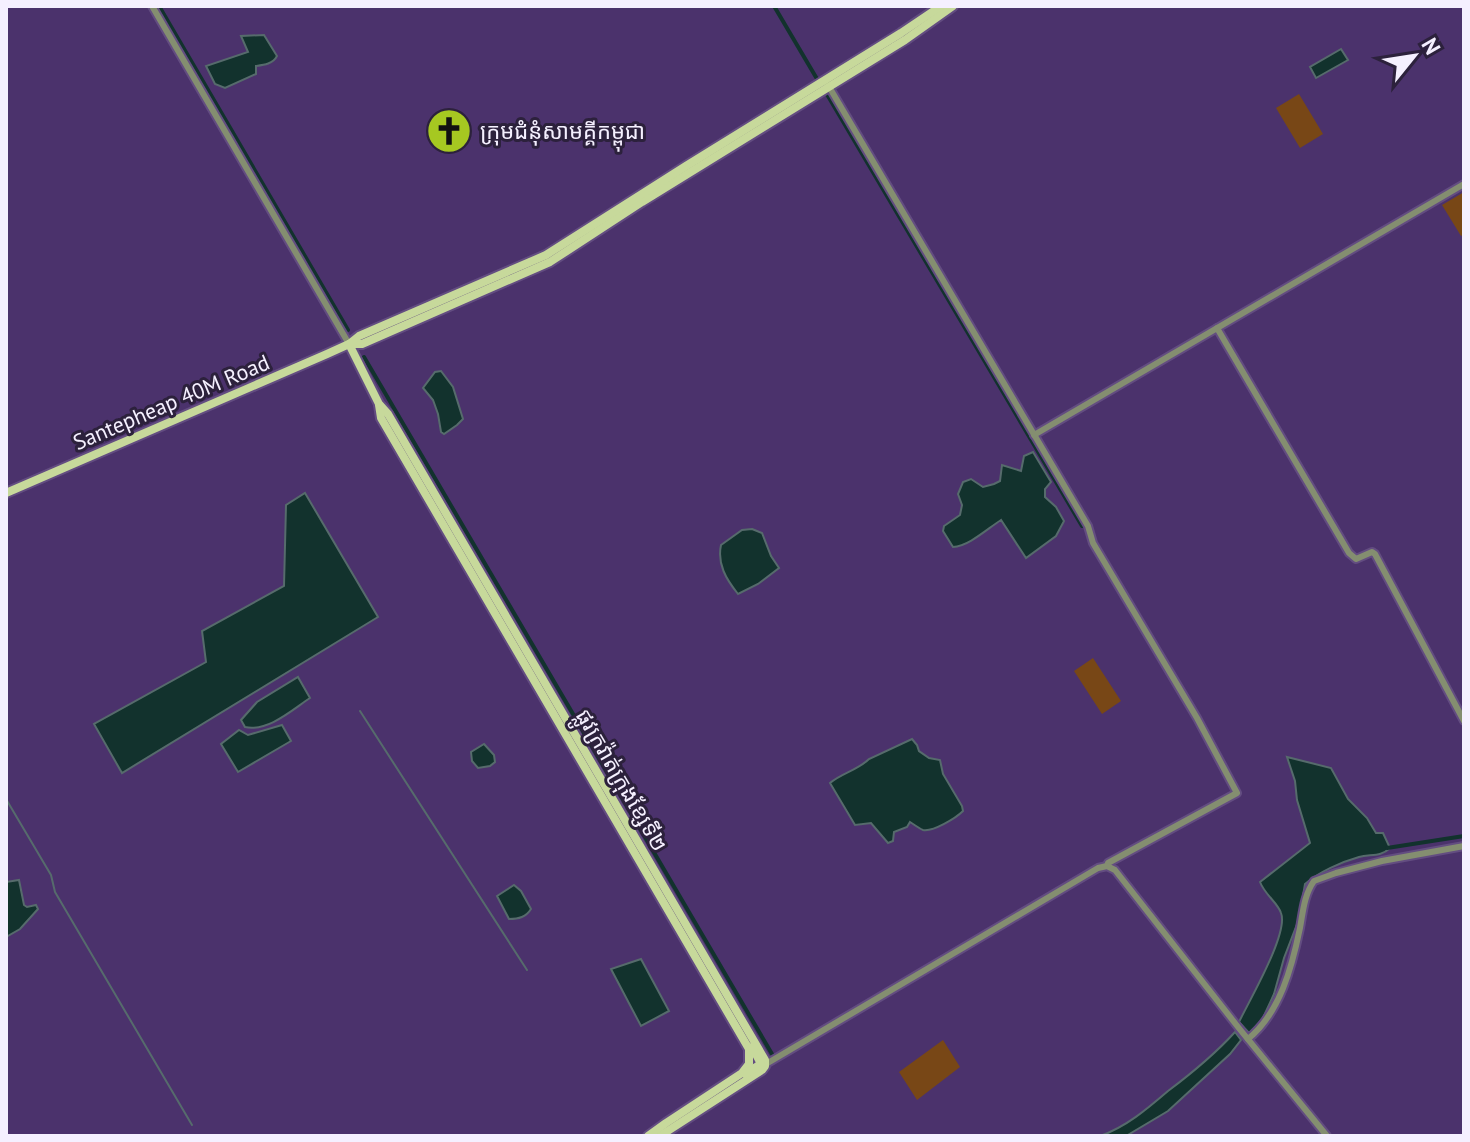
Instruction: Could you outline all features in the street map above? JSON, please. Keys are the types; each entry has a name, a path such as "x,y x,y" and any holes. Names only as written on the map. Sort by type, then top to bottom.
{"main road":[{"path":"823,86 941,6"},
{"path":"823,86 905,40 953,6"},
{"name":"Santepheap 40M Road","path":"6,493 546,255 823,86"},
{"name":"ផ្លូវក្រវ៉ាត់ក្រុងខ្សែទី២","path":"349,344 379,404 381,418 504,619 744,1037 764,1064"},
{"name":"ផ្លូវក្រវ៉ាត់ក្រុងខ្សែទី២","path":"559,714 764,1056 764,1064"},
{"path":"648,1136 745,1070 750,1060 744,1037"},
{"path":"735,1078 764,1064"},
{"path":"660,1136 762,1070 764,1064"}],"street":[{"path":"152,6 349,344"},
{"path":"764,1064 1098,868 1107,866 1237,793 1197,718 1093,543 1088,526 823,86"},
{"path":"1034,435 1464,184"},
{"path":"1217,328 1349,553 1356,559 1374,553 1464,721"},
{"path":"1246,1038 1266,1020 1283,988 1296,948 1306,898 1314,881 1382,861 1464,846"},
{"path":"1107,866 1115,870 1327,1136"}],"shaded area":[{"path":"264,35 277,56 275,59 256,66 256,74 225,88 215,84 206,66 248,52 241,36"},
{"path":"1341,49 1348,60 1316,78 1310,67"},
{"path":"1299,94 1323,134 1300,148 1276,108"},
{"path":"1464,192 1464,234 1461,236 1442,205"},
{"path":"441,371 453,387 463,419 444,434 433,400 423,388 435,372"},
{"path":"1033,452 1051,482 1045,489 1045,497 1056,507 1064,521 1056,536 1026,558 1001,520 972,540 953,547 943,531 944,526 960,515 962,505 958,494 963,482 971,479 983,487 994,484 1000,481 1002,465 1021,471 1024,456"},
{"path":"305,493 378,617 122,773 94,724 206,662 202,631 284,586 286,505"},
{"path":"752,529 762,533 779,568 738,594 724,571 720,559 721,545 742,530"},
{"path":"1093,658 1121,701 1102,714 1074,671"},
{"path":"298,677 310,698 271,723 245,727 241,720 257,702"},
{"path":"282,725 291,741 238,772 221,744 239,730 248,735"},
{"path":"912,739 919,751 929,758 940,760 943,774 963,811 932,829 922,829 910,822 907,827 894,832 893,841 888,843 871,823 855,825 830,783 869,759"},
{"path":"484,744 494,755 495,762 478,768 472,761 471,752"},
{"path":"1287,757 1331,768 1348,799 1367,818 1376,833 1383,833 1390,848 1338,865 1305,884 1299,919 1274,994 1262,1020 1249,1033 1239,1022 1274,951 1282,923 1279,909 1260,882 1310,843"},
{"path":"19,880 24,905 36,905 38,909 20,929 6,937 6,882"},
{"path":"514,885 531,909 522,917 509,919 497,896"},
{"path":"641,959 669,1011 641,1026 611,969"},
{"path":"1235,1032 1241,1040 1230,1054 1168,1111 1126,1136 1100,1136 1119,1128 1144,1111 1203,1063"},
{"path":"943,1040 960,1067 917,1100 899,1072"}],"waterway":[{"path":"159,6 348,330"},
{"path":"774,6 820,84"},
{"path":"825,91 1082,526"},
{"path":"364,357 772,1054"},
{"path":"360,711 527,970"},
{"path":"6,799 51,875 55,892 192,1125"},
{"path":"1387,848 1464,836"}],"place":[{"name":"ក្រុមជំនុំសាមគ្គីកម្ពុជា","path":"449,131"}]}
